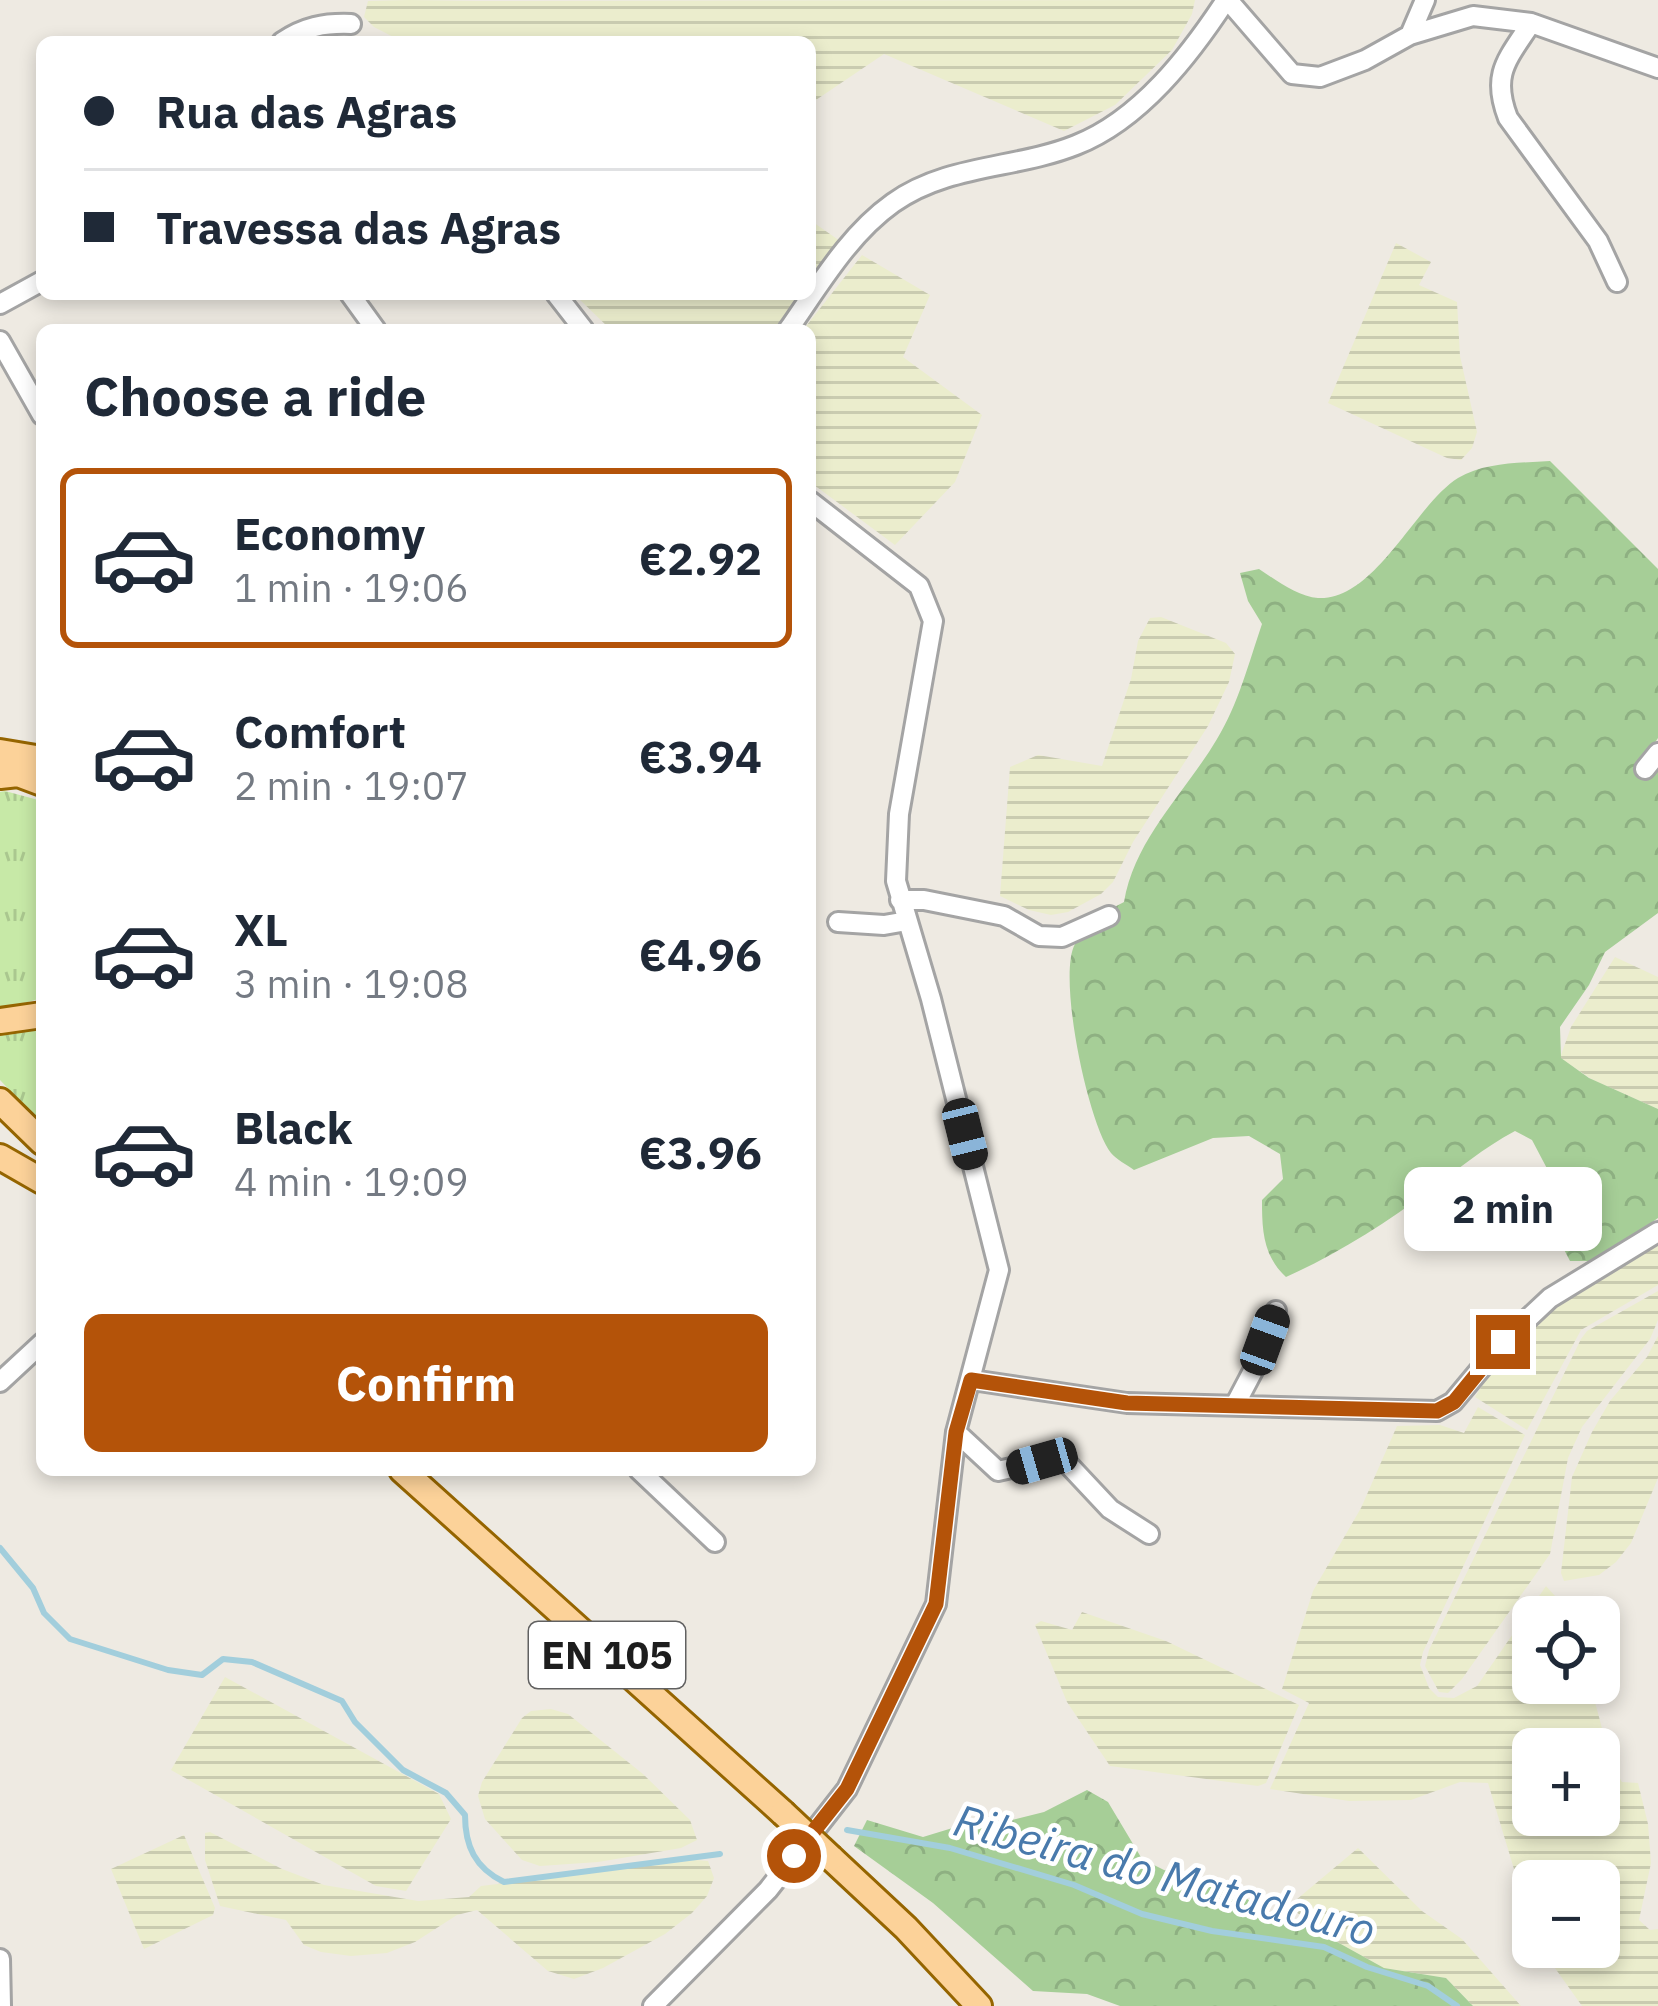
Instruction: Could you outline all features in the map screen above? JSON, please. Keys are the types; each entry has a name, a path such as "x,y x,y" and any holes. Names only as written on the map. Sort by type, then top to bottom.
{"main road":[{"path":"0,752 36,758"},
{"path":"0,776 18,774 36,781"},
{"path":"0,1021 36,1018"},
{"path":"0,1101 36,1136"},
{"path":"0,1123 36,1154"},
{"path":"0,1157 36,1178"},
{"name":"EN 105","path":"407,1476 783,1813 906,1928 979,2006"}],"street":[{"path":"348,0 351,24 360,36"},
{"path":"816,290 845,249 893,203 963,172 1074,146 1105,131 1182,62 1227,0 1292,74 1320,77 1411,35 1473,16 1531,23 1658,68"},
{"path":"1411,35 1425,0"},
{"path":"1531,23 1499,75 1499,95 1508,118 1598,241 1617,282"},
{"path":"292,36 306,28 351,24"},
{"path":"0,304 36,284"},
{"path":"0,341 36,404"},
{"path":"653,2006 768,1890 847,1789 936,1604 956,1432 999,1270 931,999 896,881 899,814 933,621 919,586 816,506"},
{"path":"1645,770 1658,753"},
{"path":"900,900 1004,916 1039,936 1062,937 1109,916"},
{"path":"838,922 884,925 907,921"},
{"path":"971,1380 1127,1403 1437,1411 1454,1402 1503,1342 1550,1298 1658,1232"},
{"path":"1235,1405 1276,1311"},
{"path":"0,1382 36,1349"},
{"path":"956,1432 998,1471 1065,1461 1110,1509 1150,1534"},
{"path":"645,1476 715,1542"},
{"path":"0,1959 2,2006"}],"green space":[{"path":"1195,0 1172,50 1115,105 1064,131 884,54 816,100 816,36 391,36 364,17 368,1"},
{"path":"816,224 840,241 816,273"},
{"path":"1396,243 1431,262 1419,285 1457,302 1460,356 1477,432 1461,460 1447,458 1328,403"},
{"path":"862,255 930,295 903,357 982,415 955,482 895,545 816,486 816,324 808,324"},
{"path":"580,300 796,300 779,324 605,324"},
{"path":"1550,461 1658,569 1658,738 1635,772 1651,778 1658,770 1658,913 1605,952 1560,1027 1561,1058 1589,1078 1658,1109 1658,1218 1597,1261 1570,1261 1556,1234 1562,1197 1532,1140 1515,1131 1378,1226 1286,1277 1268,1251 1263,1222 1262,1200 1283,1179 1280,1154 1249,1136 1213,1138 1134,1170 1111,1153 1093,1113 1072,1017 1070,961 1075,944 1096,919 1124,902 1150,837 1231,712 1262,624 1248,601 1240,573 1259,569 1310,597 1339,595 1376,568 1458,478 1491,466"},
{"path":"1161,617 1226,643 1235,654 1229,682 1208,726 1133,842 1113,882 1101,894 1068,912 1051,915 1000,896 1010,767 1038,755 1102,766 1131,679 1138,641 1150,618"},
{"path":"0,792 36,799 36,1000 0,1010"},
{"path":"1615,957 1658,977 1658,1109 1593,1080 1560,1058 1571,1027"},
{"path":"36,1027 36,1118 0,1080 0,1035"},
{"path":"1658,1241 1658,1285 1581,1330 1527,1430 1475,1397 1493,1368 1547,1313"},
{"path":"1658,1291 1658,1320 1650,1339 1582,1427 1568,1458 1550,1554 1520,1596 1512,1596 1512,1608 1462,1679 1448,1693 1439,1692 1425,1666 1429,1650 1587,1331"},
{"path":"1658,1336 1658,1478 1631,1543 1616,1562 1599,1575 1564,1581 1561,1573 1572,1477 1610,1401 1647,1357"},
{"path":"1478,1407 1525,1435 1420,1665 1438,1697 1454,1698 1477,1686 1512,1635 1512,1704 1596,1704 1602,1728 1512,1728 1512,1836 1620,1836 1620,1779 1638,1783 1651,1863 1639,1920 1650,1930 1658,1929 1658,2006 1582,2006 1555,1968 1620,1968 1620,1860 1512,1862 1488,1783 1460,1782 1411,1800 1349,1801 1270,1789 1309,1703 1282,1689 1313,1591 1361,1508 1397,1426 1440,1425 1464,1433"},
{"path":"1082,1612 1166,1641 1299,1705 1266,1783 1258,1786 1110,1766 1067,1702 1035,1625 1041,1621 1072,1630"},
{"path":"225,1677 439,1794 451,1819 406,1891 376,1886 171,1770"},
{"path":"551,1709 568,1714 643,1774 690,1820 697,1840 681,1848 598,1862 540,1866 522,1860 485,1819 478,1796 522,1718 531,1711"},
{"path":"1087,1790 1108,1802 1142,1859 1164,1870 1227,1884 1262,1910 1312,1928 1384,1968 1446,1978 1473,2006 1120,2006 1087,1994 1033,1991 933,1903 854,1846 867,1820 923,1837 1044,1812"},
{"path":"205,1833 324,1885 418,1901 469,1897 481,1886 695,1860 708,1861 714,1878 707,1896 665,1934 574,1979 548,1971 477,1910 457,1915 415,1942 387,1953 321,1952 304,1945 286,1920 220,1906 205,1860"},
{"path":"184,1835 215,1908 213,1915 144,1949 111,1869"},
{"path":"1358,1848 1422,1911 1462,1939 1521,2006 1473,2006 1446,1978 1384,1968 1312,1928 1290,1905"}],"waterway":[{"name":"Ribeira do Matadouro","path":"0,1548 33,1588 44,1613 70,1639 168,1670 202,1675 223,1659 252,1662 342,1701 355,1722 403,1770 446,1793 465,1815 474,1855 504,1882 720,1854"},
{"name":"Ribeira do Matadouro","path":"847,1830 950,1848 1074,1885 1142,1914 1212,1931 1324,1947 1367,1967 1428,1986 1457,2006"}],"route":[{"path":"794,1856 847,1789 936,1604 956,1432 971,1380 1127,1403 1437,1411 1454,1402 1503,1342"}]}
